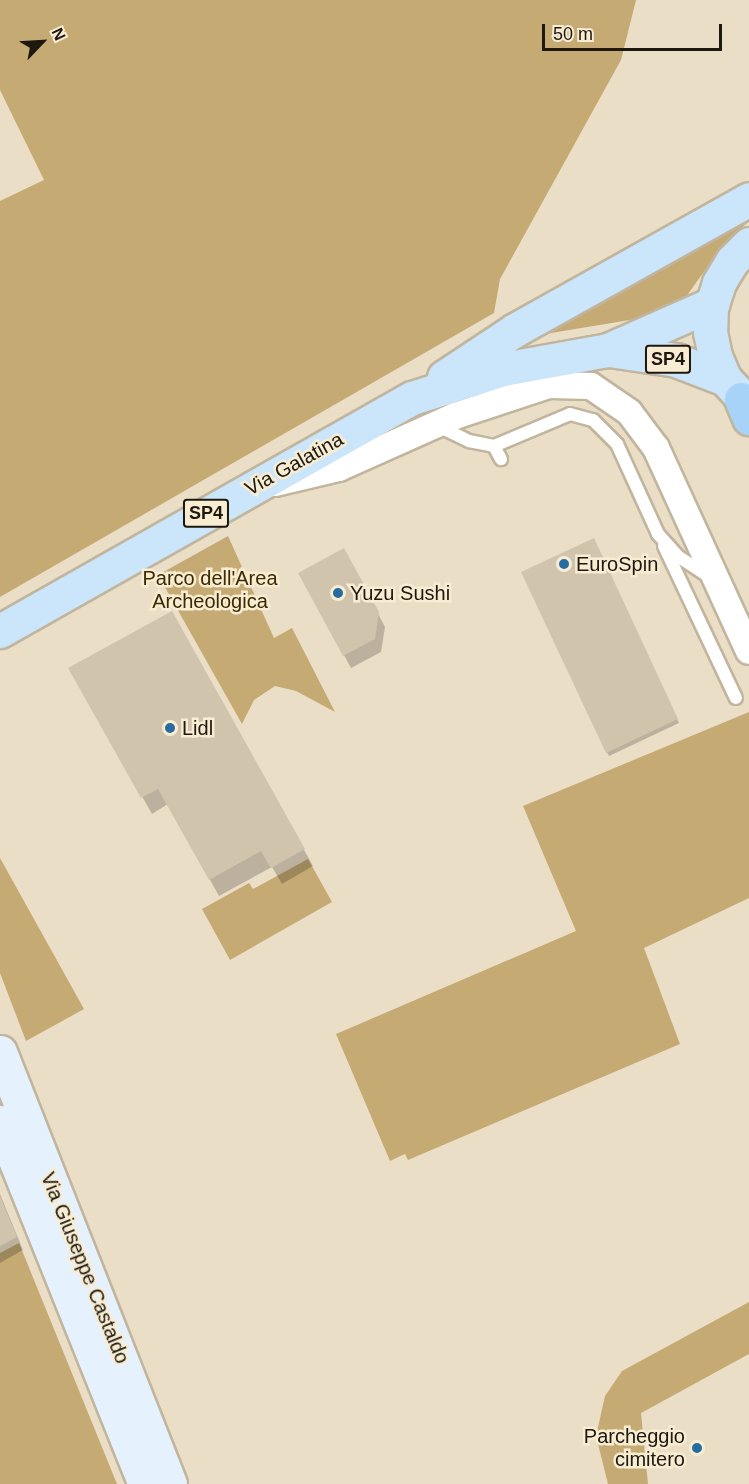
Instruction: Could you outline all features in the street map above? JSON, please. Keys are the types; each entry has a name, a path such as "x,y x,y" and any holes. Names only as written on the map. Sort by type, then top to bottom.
{"main road":[{"name":"SP4","path":"412,398 515,330 749,199"},
{"path":"741,400 710,332 712,304 732,261 749,244"},
{"name":"SP4","path":"608,350 712,304"},
{"name":"SP4","path":"608,350 676,360 741,400"},
{"name":"Via Galatina","path":"0,631 412,398 514,367 608,350"}],"street":[{"path":"249,489 339,468 435,425 549,385 591,386 629,412 656,448 749,651"},
{"name":"Via Giuseppe Castaldo","path":"0,1052 170,1484"},
{"name":"Via Giuseppe Castaldo","path":"0,1122 145,1484"}],"lane":[{"path":"435,425 469,441 494,446 570,414 593,420 617,444 736,698"},
{"path":"494,446 501,459"},
{"path":"658,534 679,557 717,582"}],"green space":[{"path":"0,0 636,0 621,60 500,279 494,313 0,597 0,201 44,180 0,90"},
{"path":"749,211 749,221 723,245 683,301 660,315 527,337"},
{"name":"Parco dell'Area Archeologica","path":"228,536 274,638 292,628 335,712 296,691 275,686 254,700 242,724 158,575"},
{"path":"749,712 749,898 644,948 680,1044 408,1160 405,1154 390,1161 336,1034 576,931 523,806"},
{"path":"0,858 84,1009 26,1041 0,973"},
{"path":"308,859 332,902 230,960 202,909 249,883 253,889"},
{"path":"19,1243 117,1484 0,1484 0,1253"},
{"path":"749,1302 749,1354 641,1413 648,1484 608,1484 596,1436 605,1396 622,1371"}],"building":[{"path":"594,538 678,719 606,753 521,572"},
{"name":"Yuzu Sushi","path":"344,548 379,612 375,639 343,656 298,573"},
{"name":"Lidl","path":"172,611 305,849 271,868 261,851 209,880 158,789 141,798 68,668"},
{"path":"0,1196 17,1237 0,1246"}],"place":[{"name":"EuroSpin","path":"564,564"},
{"name":"Yuzu Sushi","path":"338,593"},
{"name":"Lidl","path":"170,728"},
{"name":"Parcheggio cimitero","path":"697,1448"}]}
